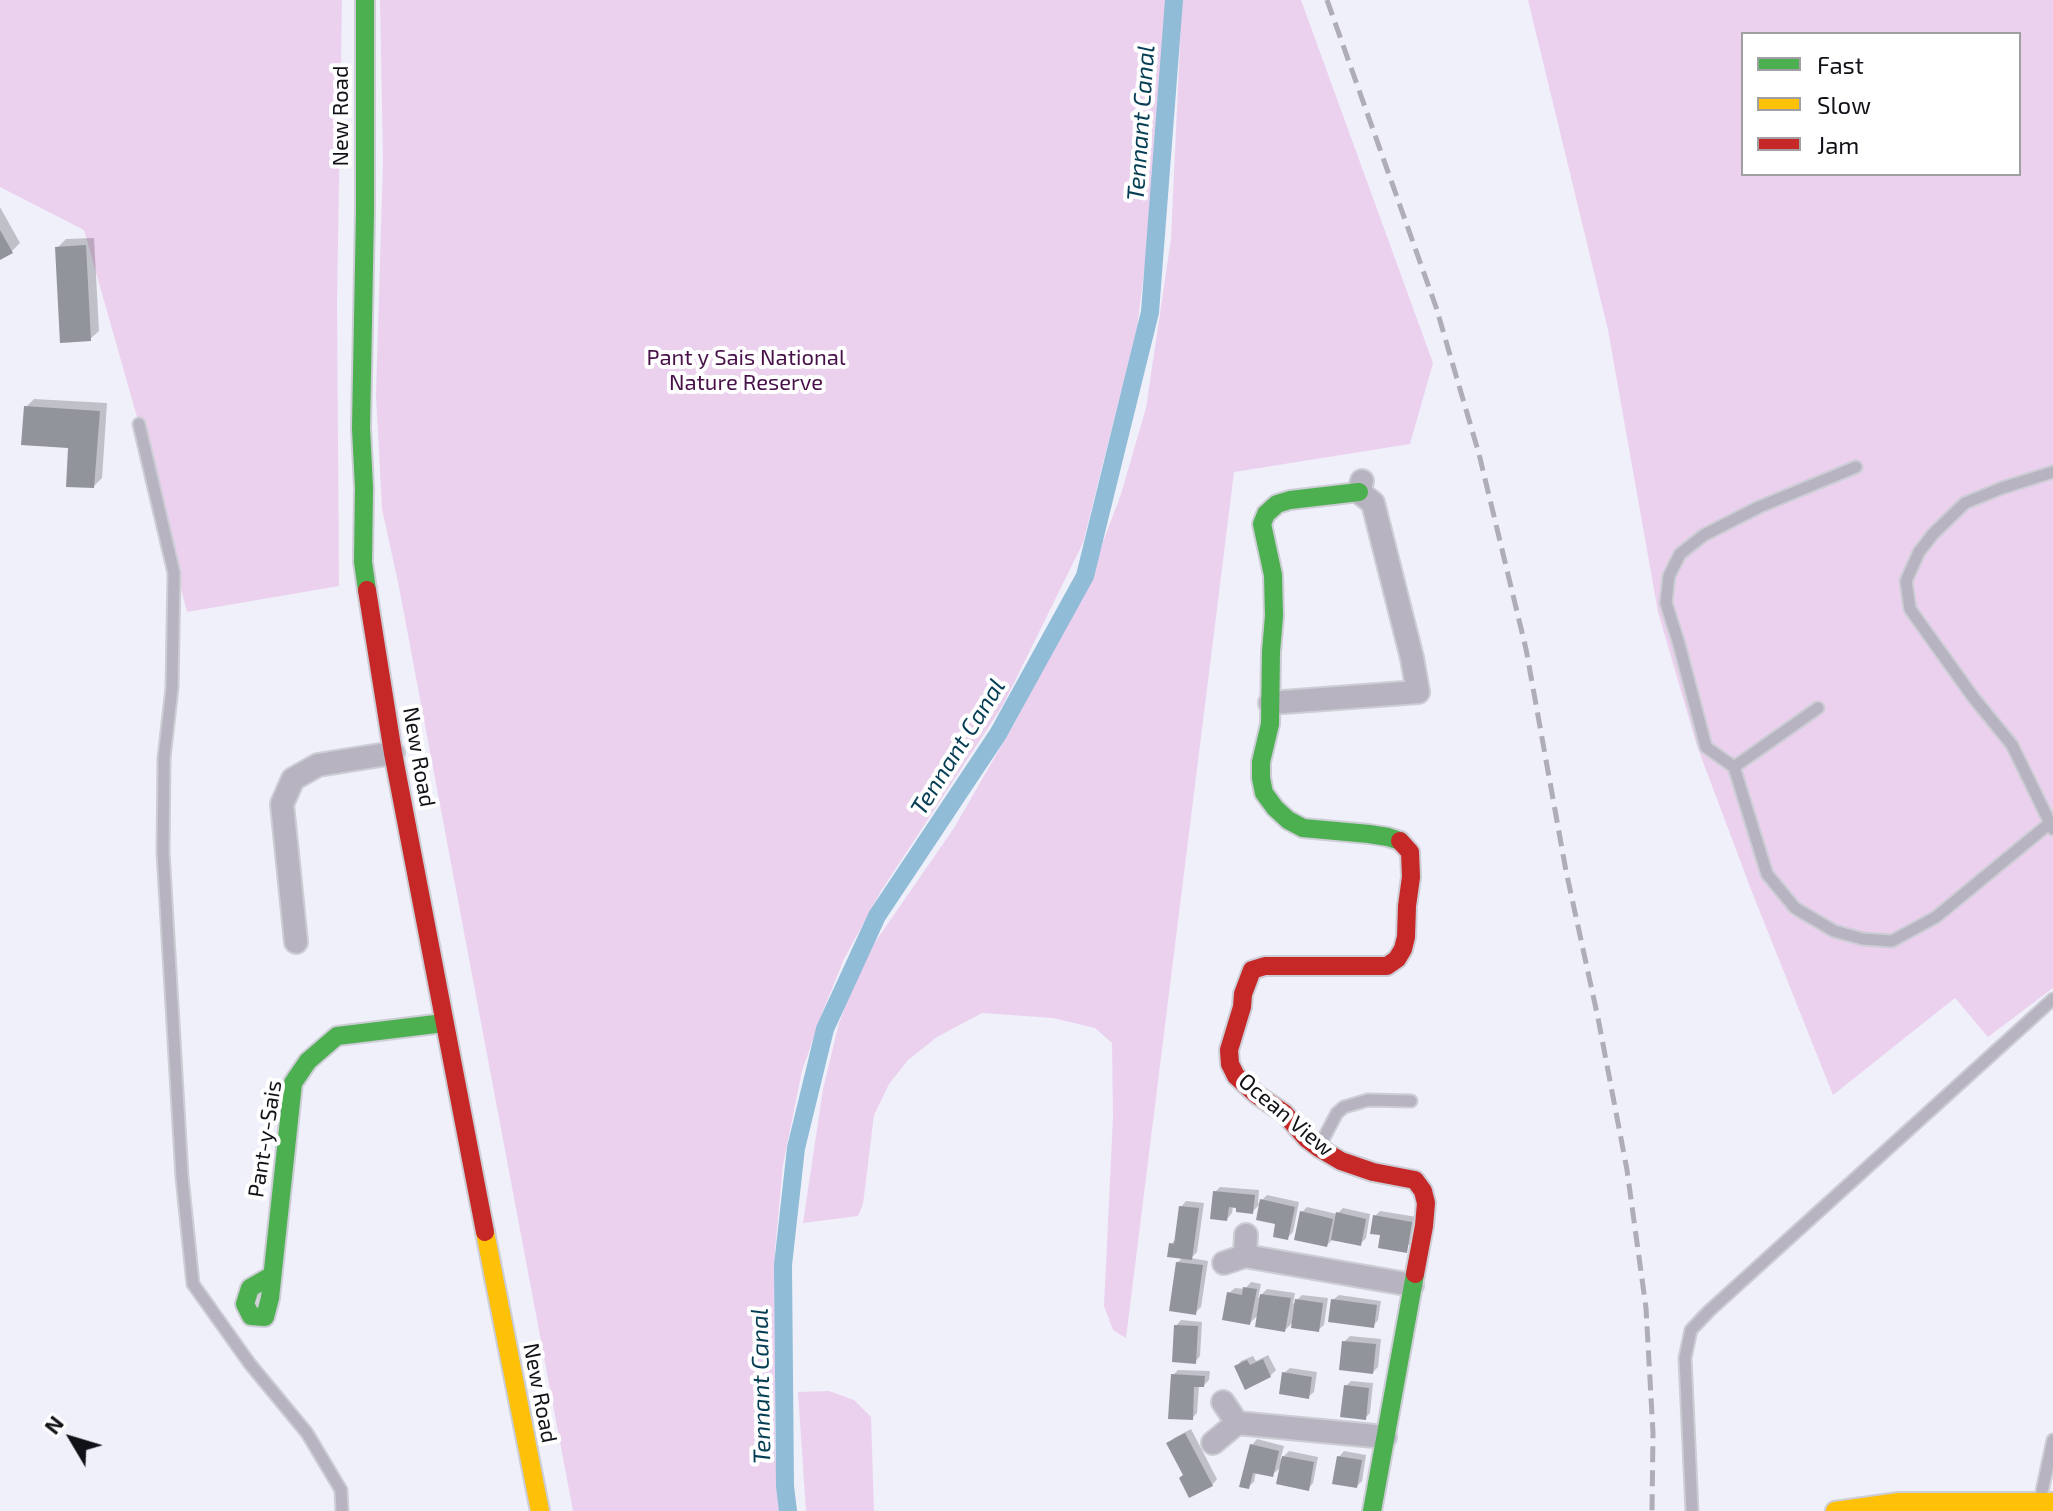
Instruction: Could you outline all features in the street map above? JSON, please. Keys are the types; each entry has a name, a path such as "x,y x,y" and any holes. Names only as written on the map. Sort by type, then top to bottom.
{"street":[{"name":"New Road","path":"365,0 361,428 363,562 393,753 540,1511"},
{"name":"Ocean View","path":"1270,703 1418,692 1373,503 1361,487 1277,504 1266,514 1262,524 1273,575 1274,616 1271,652 1270,703 1270,724 1261,762 1261,778 1264,793 1275,808 1303,828 1388,837 1402,842 1410,852 1406,937 1397,959 1387,966 1265,966 1252,970 1229,1050 1230,1064 1236,1076 1284,1113 1319,1148 1341,1161 1373,1172 1415,1180 1423,1191 1426,1203 1424,1226 1372,1511"},
{"path":"302,926 282,804 293,779 318,765 393,753"},
{"name":"Pant-y-Sais","path":"271,1276 293,1083 308,1061 337,1036 444,1023"},
{"path":"1238,1251 1412,1285"},
{"path":"1223,1402 1237,1423"},
{"path":"1213,1443 1237,1423 1385,1437"},
{"path":"1835,1511 1899,1502 2047,1502"}],"lane":[{"path":"139,424 174,573 172,688 164,758 163,852 182,1177 193,1284 250,1364 307,1433 341,1490 342,1511"},
{"path":"1856,467 1759,507 1704,535 1680,554 1669,576 1666,603 1706,747 1734,767 1767,874 1795,908 1834,931 1863,939 1892,941 1936,917 2051,826 2012,745 1910,609 1906,581 1919,552 1965,503 2053,472"},
{"path":"1734,767 1818,708"},
{"path":"1692,1511 1685,1358 1691,1330 2053,999"},
{"path":"1319,1148 1337,1113 1344,1107 1368,1100 1411,1101"},
{"path":"2047,1502 2053,1440"}],"green space":[{"path":"0,0 342,0 337,301 339,586 187,612 139,424 84,230 0,187"},
{"name":"Pant y Sais National Nature Reserve","path":"380,0 1166,0 1152,209 1137,328 1083,543 1003,705 881,891 844,959 802,1071 783,1165 775,1250 775,1448 779,1511 573,1511 382,509 376,395 383,161"},
{"path":"1182,0 1301,0 1433,363 1410,444 1234,472 1126,1338 1113,1330 1104,1306 1113,1117 1112,1043 1095,1028 1053,1018 982,1013 937,1037 908,1060 889,1084 874,1115 863,1204 858,1216 803,1223 823,1089 839,1023 864,958 954,828 1015,722 1086,587 1121,494 1146,408 1171,239"},
{"path":"1528,0 2053,0 2053,988 1988,1037 1955,998 1833,1095 1697,746 1658,612 1608,330"},
{"path":"829,1391 854,1400 871,1417 874,1511 806,1511 798,1392"}],"building":[{"path":"0,230 13,253 0,260"},
{"path":"86,245 91,341 60,343 55,247"},
{"path":"24,406 100,411 94,488 66,487 68,448 21,445"},
{"path":"1213,1191 1255,1195 1253,1214 1236,1212 1236,1208 1229,1207 1227,1221 1210,1219"},
{"path":"1260,1199 1295,1207 1288,1240 1273,1237 1275,1224 1256,1220"},
{"path":"1179,1206 1199,1208 1192,1260 1167,1257 1169,1243 1174,1244"},
{"path":"1300,1211 1333,1219 1327,1247 1294,1240"},
{"path":"1336,1212 1366,1219 1361,1246 1331,1240"},
{"path":"1373,1215 1412,1222 1407,1253 1378,1248 1380,1235 1370,1234"},
{"path":"1176,1262 1203,1265 1196,1315 1169,1311"},
{"path":"1243,1287 1257,1289 1250,1325 1222,1320 1227,1292 1242,1295"},
{"path":"1260,1294 1291,1298 1285,1332 1255,1327"},
{"path":"1295,1299 1323,1303 1319,1332 1291,1328"},
{"path":"1331,1299 1377,1305 1374,1328 1328,1322"},
{"path":"1174,1325 1198,1326 1196,1364 1172,1362"},
{"path":"1342,1341 1376,1344 1373,1374 1339,1370"},
{"path":"1263,1359 1271,1377 1245,1390 1234,1366 1247,1360 1250,1365"},
{"path":"1282,1372 1312,1377 1309,1399 1279,1394"},
{"path":"1171,1374 1205,1376 1204,1387 1194,1387 1193,1420 1168,1419"},
{"path":"1344,1385 1369,1388 1366,1420 1340,1417"},
{"path":"1185,1433 1213,1486 1189,1498 1179,1478 1183,1475 1166,1443"},
{"path":"1250,1444 1279,1451 1273,1477 1253,1473 1249,1489 1239,1487"},
{"path":"1282,1456 1314,1462 1309,1491 1276,1484"},
{"path":"1337,1456 1362,1460 1357,1488 1332,1484"}],"waterway":[{"name":"Tennant Canal","path":"788,1511 785,1486 783,1265 796,1148 825,1029 877,916 998,734 1085,576 1150,312 1174,0"}],"railway":[{"path":"1327,0 1436,307 1479,454 1526,649 1566,871 1627,1170 1646,1308 1653,1433 1652,1511"}],"traffic: fast":[{"path":"365,0 361,428 363,562 367,590"},
{"path":"1359,492 1277,504 1266,514 1262,524 1273,575 1274,616 1270,724 1261,762 1261,778 1264,793 1275,808 1303,828 1369,834 1400,841"},
{"path":"271,1276 250,1288 245,1304 251,1316 265,1317 270,1298 293,1083 308,1061 337,1036 444,1023"},
{"path":"1372,1511 1415,1274"}],"traffic: slow":[{"path":"485,1232 540,1511"},
{"path":"1835,1511 1899,1502 2053,1502"}],"traffic: jam":[{"path":"367,590 393,753 485,1232"},
{"path":"1400,841 1410,852 1411,877 1406,937 1397,959 1387,966 1265,966 1252,970 1229,1050 1230,1064 1236,1076 1284,1113 1319,1148 1341,1161 1373,1172 1415,1180 1423,1191 1426,1203 1415,1274"}]}
